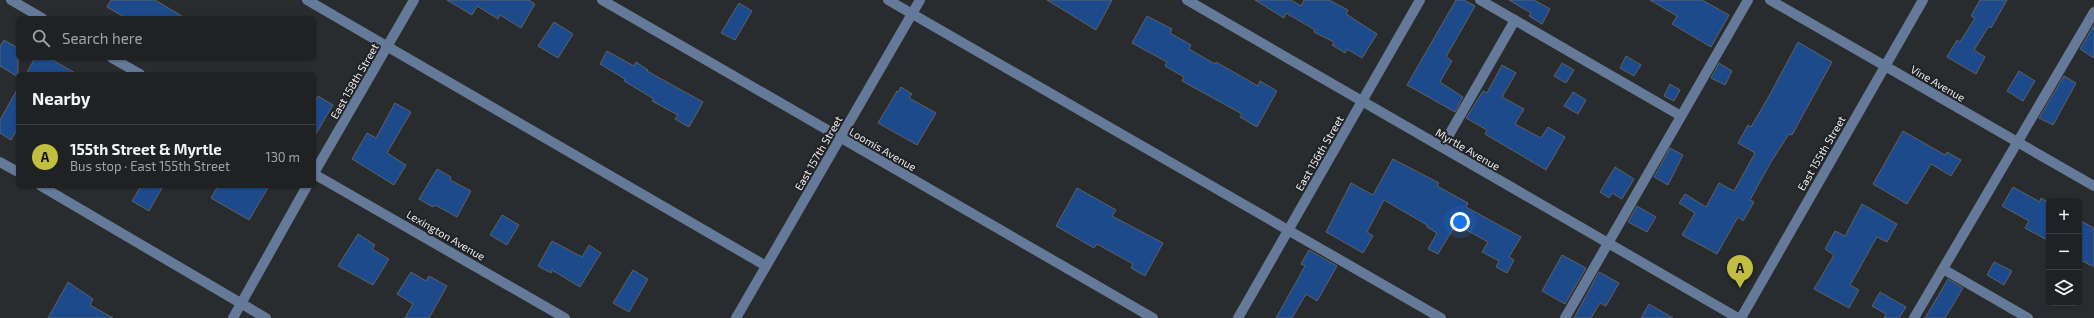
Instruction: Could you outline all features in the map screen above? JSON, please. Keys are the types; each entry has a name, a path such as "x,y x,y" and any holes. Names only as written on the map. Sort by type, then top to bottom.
{"street":[{"path":"11,0 39,16"},
{"path":"307,0 766,266"},
{"name":"East 158th Street","path":"316,171 414,0"},
{"name":"Loomis Avenue","path":"602,0 1153,318"},
{"path":"888,0 1440,318"},
{"name":"East 157th Street","path":"736,318 920,0"},
{"name":"Myrtle Avenue","path":"1187,0 1739,318"},
{"name":"East 156th Street","path":"1238,318 1420,0"},
{"path":"1480,0 1681,116"},
{"path":"1565,318 1748,0"},
{"name":"Vine Avenue","path":"1770,0 2094,186"},
{"name":"East 155th Street","path":"1739,318 1923,0"},
{"path":"1914,318 2093,16"},
{"path":"1442,147 1515,20"},
{"path":"116,60 136,72"},
{"path":"0,162 16,171"},
{"name":"Lexington Avenue","path":"316,175 565,318"},
{"path":"44,188 266,318"},
{"path":"232,318 306,188"},
{"path":"1943,269 2028,318"}],"building":[{"path":"111,0 155,0 182,16 123,16 107,7"},
{"path":"447,0 529,0 535,4 521,28 500,15 498,19 477,6 472,15"},
{"path":"1047,0 1112,0 1096,30"},
{"path":"1255,0 1291,0 1301,6 1304,0 1329,0 1348,10 1346,14 1377,34 1362,58 1347,49 1345,53 1332,45 1334,42 1314,32 1315,30 1286,13 1284,18"},
{"path":"1456,0 1464,0 1475,6 1446,57 1452,61 1440,82 1463,97 1455,112 1407,85"},
{"path":"1509,0 1534,0 1550,9 1542,24 1529,16 1531,13"},
{"path":"1650,0 1702,0 1729,15 1711,47 1672,24 1677,16"},
{"path":"1980,0 2007,0 1991,28 1989,26 1974,50 1985,57 1976,74 1947,57 1957,40 1960,42 1975,18 1971,16"},
{"path":"739,3 752,11 735,40 721,33"},
{"path":"1147,16 1172,29 1170,33 1191,45 1189,49 1215,64 1216,62 1258,86 1260,81 1277,91 1257,127 1240,117 1242,114 1182,81 1184,77 1165,66 1167,62 1132,43"},
{"path":"554,22 573,34 558,58 538,46"},
{"path":"2094,25 2094,58 2080,49"},
{"path":"4,40 16,47 18,72 16,72 16,76 0,66 0,46"},
{"path":"1798,42 1832,62 1792,135 1789,134 1771,162 1750,200 1754,202 1743,221 1738,217 1717,254 1682,235 1695,213 1679,203 1685,194 1706,207 1719,183 1734,191 1755,153 1738,143 1748,125 1751,127"},
{"path":"607,51 634,66 636,62 648,70 647,71 703,102 689,127 675,119 678,115 652,101 654,99 624,81 625,79 600,64"},
{"path":"1626,56 1641,65 1634,76 1620,68"},
{"path":"34,60 52,60 74,72 27,72"},
{"path":"1562,63 1574,70 1566,83 1554,76"},
{"path":"1719,63 1732,71 1725,85 1711,78"},
{"path":"1502,65 1516,73 1502,97 1524,109 1515,124 1541,138 1548,127 1565,137 1546,170 1485,134 1487,130 1466,118 1483,91 1487,93"},
{"path":"2019,71 2035,81 2023,101 2007,91"},
{"path":"2064,76 2076,83 2053,125 2039,118"},
{"path":"1670,84 1680,90 1674,101 1664,96"},
{"path":"901,87 912,94 909,98 936,113 917,145 878,123 897,91 898,92"},
{"path":"16,92 16,131 11,140 0,133 0,120"},
{"path":"1573,92 1586,100 1578,114 1564,106"},
{"path":"318,96 333,105 316,134 316,100"},
{"path":"395,103 411,112 387,153 406,165 394,185 352,159 367,133 376,138"},
{"path":"1903,131 1945,155 1947,152 1961,160 1951,176 1931,164 1907,204 1873,184"},
{"path":"1670,148 1683,155 1668,185 1654,177"},
{"path":"1393,159 1439,183 1437,186 1468,203 1466,207 1521,237 1509,257 1514,260 1507,273 1496,267 1499,261 1482,252 1488,242 1456,224 1438,254 1428,249 1437,233 1427,227 1427,225 1384,200 1367,232 1373,236 1363,253 1326,232 1351,183 1373,195"},
{"path":"1615,167 1634,179 1622,199 1612,193 1609,198 1600,192"},
{"path":"437,169 451,177 450,180 471,191 457,217 435,205 433,207 419,199"},
{"path":"2013,187 2040,202 2041,198 2046,201 2046,239 2025,228 2029,221 2002,206"},
{"path":"140,188 162,188 149,211 132,201"},
{"path":"217,188 268,188 249,220 211,198"},
{"path":"1077,188 1116,210 1112,216 1163,243 1145,276 1131,268 1133,264 1097,244 1094,248 1056,226"},
{"path":"1862,204 1897,224 1887,242 1877,237 1850,285 1859,290 1849,308 1814,289 1834,255 1825,249 1835,231 1845,236"},
{"path":"1637,206 1656,217 1647,232 1628,222"},
{"path":"502,215 519,225 507,245 490,235"},
{"path":"2082,222 2094,228 2094,267 2082,261"},
{"path":"358,234 375,245 372,249 389,259 373,285 338,266"},
{"path":"552,241 582,257 589,245 601,253 580,287 552,270 551,273 538,266"},
{"path":"1309,250 1337,266 1317,301 1306,294 1292,318 1276,318 1305,266 1301,264"},
{"path":"1562,255 1586,268 1565,304 1542,291"},
{"path":"1994,262 2012,271 2004,285 1987,275"},
{"path":"633,270 648,279 629,312 613,303"},
{"path":"411,272 426,281 429,276 447,286 429,318 405,318 413,304 397,294"},
{"path":"1599,272 1619,283 1606,306 1600,303 1591,318 1574,318"},
{"path":"1948,279 1963,288 1945,318 1925,318"},
{"path":"68,282 93,299 90,305 113,318 48,318"},
{"path":"1880,292 1906,307 1899,318 1884,318 1886,314 1872,306"},
{"path":"1649,304 1673,318 1641,318"}],"place":[{"name":"155th Street & Myrtle","path":"1740,288"}]}
